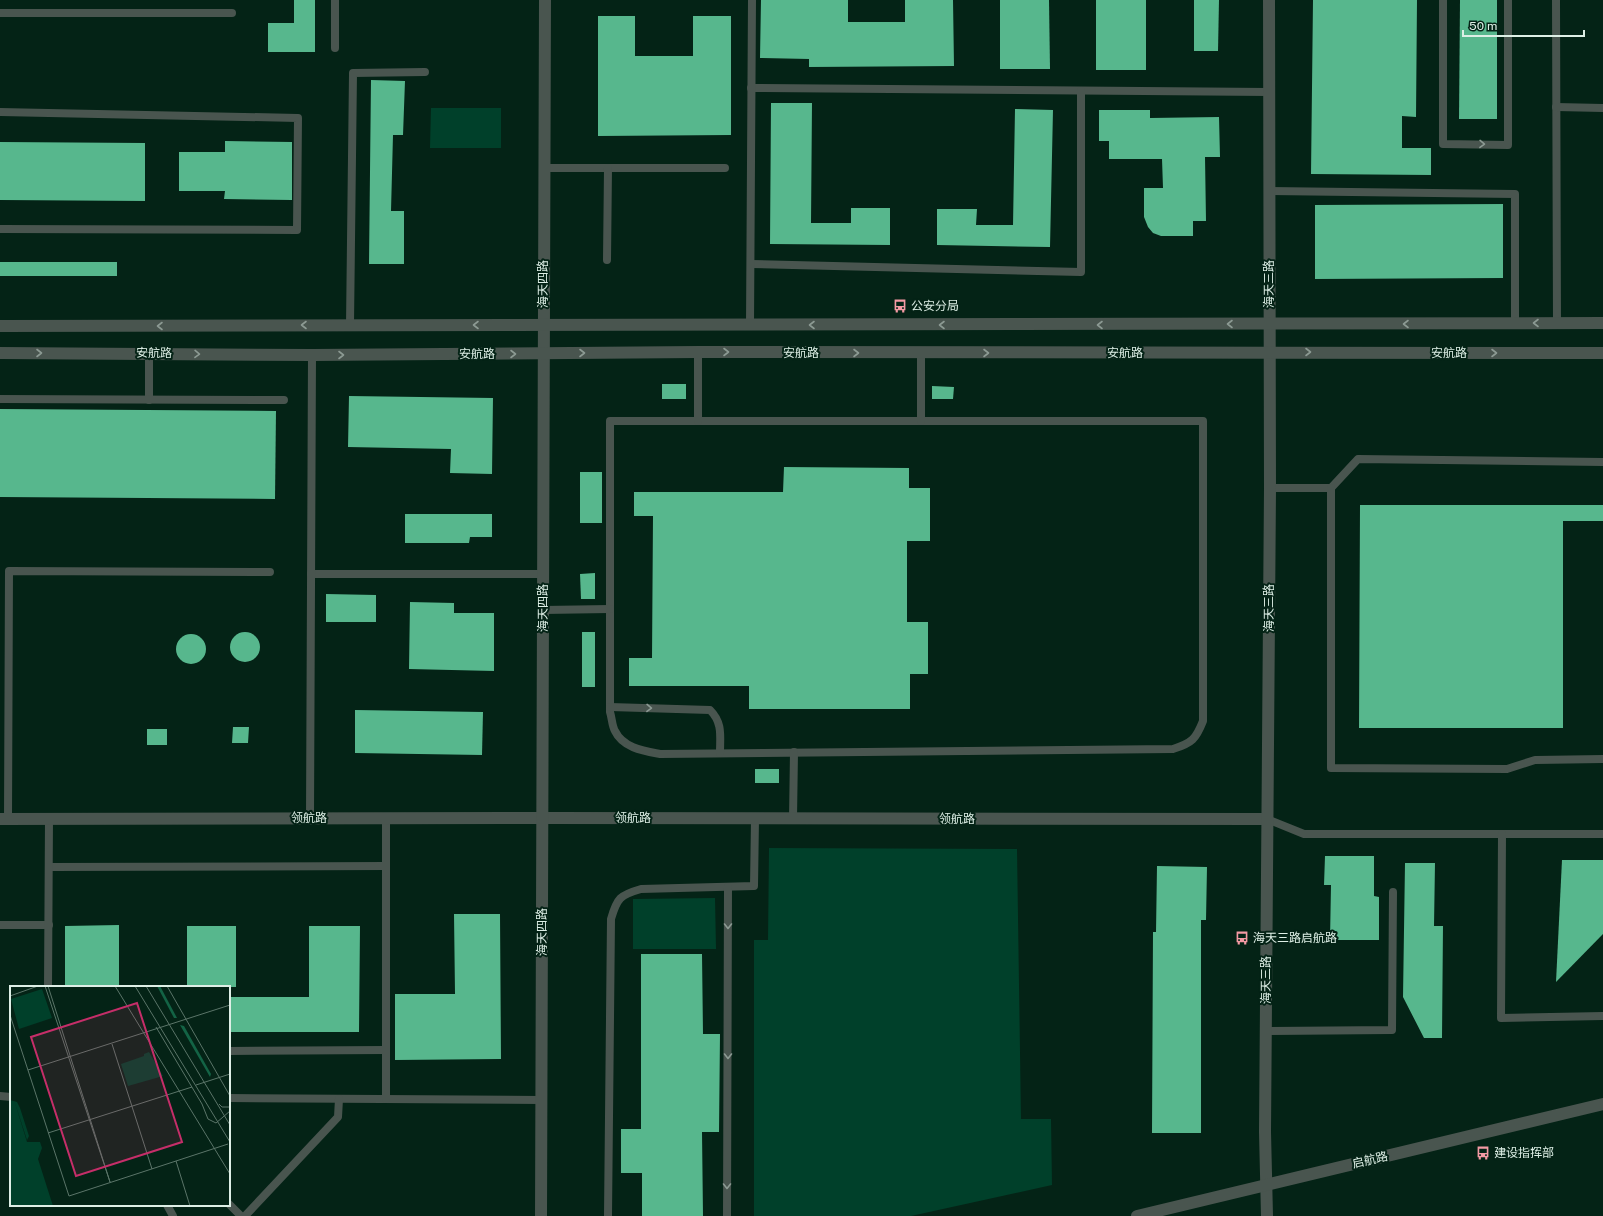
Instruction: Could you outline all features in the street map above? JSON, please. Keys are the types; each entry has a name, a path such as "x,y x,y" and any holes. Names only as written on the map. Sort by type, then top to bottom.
{"street":[{"name":"海天四路","path":"541,1216 545,0"},
{"name":"海天三路","path":"1267,1216 1265,1132 1270,488 1269,0"},
{"path":"0,326 1603,323"},
{"name":"安航路","path":"0,353 312,355 698,352 1603,353"},
{"name":"领航路","path":"4,819 1267,819"},
{"name":"启航路","path":"1136,1216 1603,1104"}],"lane":[{"path":"335,0 335,48"},
{"path":"750,325 752,0"},
{"path":"1443,0 1443,144 1508,145 1508,0"},
{"path":"1556,0 1557,323"},
{"path":"0,13 232,13"},
{"path":"350,325 353,73 425,72"},
{"path":"751,88 1269,92"},
{"path":"751,264 1081,272 1081,91"},
{"path":"1556,107 1603,108"},
{"path":"0,112 298,118 297,230 0,229"},
{"path":"544,168 725,168"},
{"path":"606,260 608,168"},
{"path":"1269,191 1515,194 1515,323"},
{"path":"698,352 698,421"},
{"path":"149,353 149,400"},
{"path":"921,353 921,421"},
{"path":"310,818 312,355"},
{"path":"0,399 284,400"},
{"path":"610,421 698,421 1203,421 1203,721 1198,736 1188,744 1173,749 660,754 641,751 625,743 615,732 610,707 610,421"},
{"path":"1603,462 1358,459 1331,488 1331,768 1507,769 1535,760 1603,759"},
{"path":"1270,488 1331,488"},
{"path":"4,819 9,571 270,572"},
{"path":"311,574 543,574"},
{"path":"543,610 610,609"},
{"path":"610,707 710,710 716,716 720,725 720,753"},
{"path":"793,819 794,752"},
{"path":"386,818 386,1099"},
{"path":"48,986 49,819"},
{"path":"608,1216 611,919 615,903 627,893 641,889 754,886 755,819"},
{"path":"1267,819 1304,834 1603,834"},
{"path":"1502,834 1501,1018 1603,1016"},
{"path":"49,867 386,866"},
{"path":"727,1216 728,887"},
{"path":"1266,1031 1392,1030 1393,892"},
{"path":"0,925 49,925"},
{"path":"230,1051 386,1050"},
{"path":"230,1098 542,1100"},
{"path":"244,1216 338,1117 340,1099"},
{"path":"230,1205 241,1216"},
{"path":"168,1206 173,1216"}],"green space":[{"path":"431,108 501,108 501,148 430,148"},
{"path":"769,848 1017,849 1021,1119 1051,1119 1052,1185 911,1216 754,1216 754,940 768,940"},
{"path":"715,898 716,949 633,949 633,899"}],"building":[{"path":"294,0 315,0 315,52 268,52 268,23 294,23"},
{"path":"761,0 848,0 848,22 905,22 905,0 953,0 954,66 809,67 809,59 760,58"},
{"path":"1000,0 1049,0 1050,69 1000,69"},
{"path":"1096,0 1146,0 1146,70 1096,70"},
{"path":"1194,0 1219,0 1218,51 1194,51"},
{"path":"1313,0 1417,0 1416,117 1402,116 1402,148 1431,148 1431,175 1311,174"},
{"path":"1460,0 1497,0 1497,119 1459,119"},
{"path":"598,16 635,16 635,56 693,56 693,16 731,16 731,135 598,136"},
{"path":"371,80 405,81 403,135 393,135 391,211 404,211 404,264 369,264"},
{"path":"771,103 812,103 811,223 851,223 851,208 890,208 890,245 770,244"},
{"path":"1015,109 1053,110 1050,247 937,245 937,209 977,209 976,225 1013,225"},
{"path":"1099,110 1150,110 1150,118 1219,117 1220,157 1205,157 1206,221 1193,221 1193,236 1161,236 1153,233 1148,227 1144,217 1144,188 1163,188 1162,159 1109,159 1109,141 1099,141"},
{"path":"225,141 292,142 292,200 224,199 225,191 179,191 179,152 225,152"},
{"path":"0,142 145,143 145,201 0,200"},
{"path":"1503,204 1503,278 1315,279 1315,205"},
{"path":"0,262 117,262 117,276 0,276"},
{"path":"662,384 686,384 686,399 662,399"},
{"path":"932,386 954,387 953,399 932,399"},
{"path":"349,396 493,398 492,474 450,473 451,449 348,447"},
{"path":"0,409 276,411 275,499 0,497"},
{"path":"784,467 909,468 909,488 930,488 930,541 907,541 907,622 928,622 928,674 910,674 910,709 749,709 749,686 629,686 629,658 652,658 653,516 634,516 634,492 783,492"},
{"path":"580,472 602,472 602,523 580,523"},
{"path":"1360,505 1603,505 1603,521 1563,521 1563,728 1359,728"},
{"path":"405,514 492,514 492,537 470,537 469,543 405,543"},
{"path":"595,573 595,599 581,599 580,574"},
{"path":"326,594 376,595 376,622 326,622"},
{"path":"410,602 454,603 454,613 494,613 494,671 409,669"},
{"path":"245,632 251,633 259,641 259,653 251,661 245,662 239,661 231,653 230,647 231,641 239,633"},
{"path":"582,632 595,632 595,687 582,687"},
{"path":"191,634 202,638 206,649 202,660 191,664 180,660 176,649 180,638"},
{"path":"355,710 483,712 482,755 355,753"},
{"path":"233,727 249,727 248,743 232,743"},
{"path":"147,729 167,729 167,745 147,745"},
{"path":"755,769 779,769 779,783 755,783"},
{"path":"1325,856 1374,856 1374,896 1379,897 1379,940 1330,940 1331,885 1324,885"},
{"path":"1562,860 1603,860 1603,934 1556,982"},
{"path":"1405,863 1435,863 1434,926 1443,926 1442,1038 1424,1038 1403,997"},
{"path":"1157,866 1207,867 1206,920 1201,920 1201,1133 1152,1133 1153,932 1156,932"},
{"path":"454,914 500,914 501,1059 395,1060 395,994 455,994"},
{"path":"119,925 119,986 65,986 65,926"},
{"path":"187,926 236,926 236,987 187,986"},
{"path":"309,926 360,926 359,1032 230,1032 230,997 309,997"},
{"path":"641,954 702,954 703,1034 720,1034 719,1132 702,1132 703,1216 642,1216 642,1173 621,1173 621,1129 641,1129"}],"place":[{"name":"公安分局","path":"900,306"},
{"name":"海天三路启航路","path":"1242,938"},
{"name":"建设指挥部","path":"1483,1153"}]}
